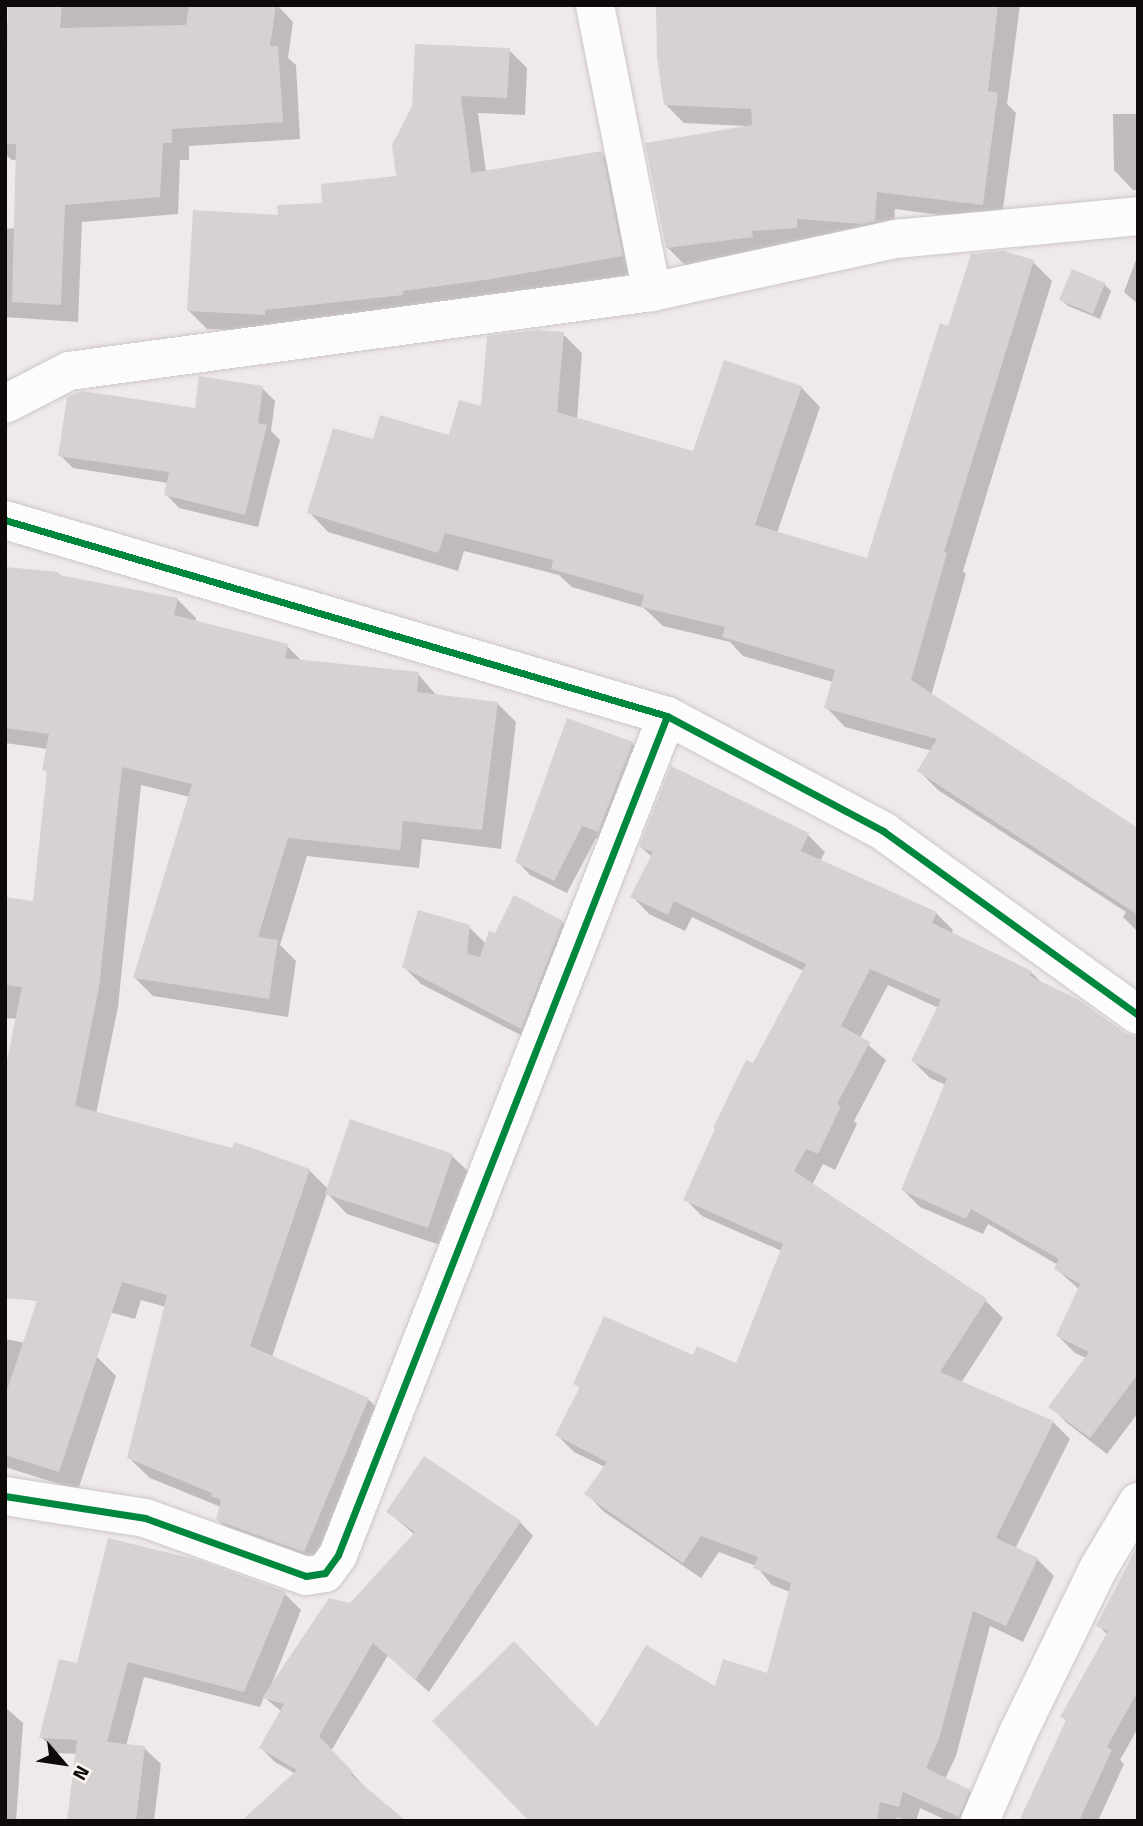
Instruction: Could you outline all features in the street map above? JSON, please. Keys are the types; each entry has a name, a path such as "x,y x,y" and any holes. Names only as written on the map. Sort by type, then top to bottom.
{"street":[{"path":"595,5 652,292"},
{"path":"5,404 69,372 652,292 895,239 1138,216"},
{"path":"5,520 667,716 883,831 1138,1015"},
{"path":"5,1496 145,1518 306,1576 325,1573 338,1555 667,716"},
{"path":"980,1821 1019,1731 1098,1569 1138,1502"}],"building":[{"path":"8,5 62,5 60,28 186,25 189,5 276,5 270,46 278,46 283,122 172,129 172,143 163,143 160,197 65,205 61,305 12,302 16,144 5,144"},
{"path":"656,5 998,5 988,91 998,93 983,205 877,192 875,221 863,224 797,219 797,228 752,231 753,237 666,248 645,143 752,125 751,109 664,105 657,58"},
{"path":"415,44 510,48 507,98 461,96 471,173 602,151 623,256 492,279 403,291 403,295 265,310 265,315 187,311 193,210 278,215 277,205 322,203 321,184 396,176 392,145 412,106"},
{"path":"1004,251 1034,260 944,552 947,553 911,680 1138,828 1138,915 917,771 937,739 824,708 835,670 722,637 725,627 641,607 644,595 551,569 553,560 445,533 438,553 307,513 333,428 373,439 380,415 449,435 459,400 481,406 487,336 538,330 564,332 557,412 693,451 724,360 802,386 755,525 867,558 940,323 948,326 971,254"},
{"path":"1072,269 1105,283 1093,314 1059,300"},
{"path":"199,376 263,386 258,423 267,425 245,515 164,495 169,472 58,456 67,397 82,391 195,408"},
{"path":"5,567 59,572 59,575 178,598 174,615 288,644 285,658 419,672 417,692 498,702 482,830 403,821 400,850 288,838 258,937 278,940 269,999 133,978 192,784 122,767 99,988 75,1106 232,1148 235,1142 310,1169 250,1346 369,1398 304,1552 216,1520 221,1500 211,1496 212,1493 127,1458 167,1295 122,1282 59,1472 5,1455 5,1396 37,1301 5,1298 5,1070 22,987 5,985 5,897 33,901 47,771 42,770 49,734 5,728"},
{"path":"567,718 633,742 598,832 582,826 554,881 515,862"},
{"path":"671,766 809,833 801,851 937,912 932,923 1032,971 1030,976 1079,1000 1125,1033 1138,1037 1138,1374 1090,1438 1048,1407 1089,1352 1056,1336 1080,1284 1054,1269 1059,1259 971,1209 966,1219 901,1190 947,1078 911,1061 941,1000 870,969 841,1026 870,1042 837,1104 841,1106 818,1154 806,1149 794,1171 987,1299 940,1372 1054,1421 996,1538 1038,1558 1006,1626 973,1611 939,1739 926,1768 970,1790 959,1817 903,1792 899,1807 880,1802 877,1821 529,1821 432,1721 514,1641 597,1727 646,1645 715,1686 723,1659 767,1673 791,1583 753,1568 758,1557 701,1536 683,1563 584,1494 607,1462 555,1435 580,1387 573,1384 604,1316 693,1355 697,1346 736,1363 783,1244 683,1200 715,1129 713,1128 746,1060 753,1063 806,964 674,901 668,915 630,897 653,852 639,847"},
{"path":"514,895 563,921 521,1029 402,967 418,910 470,925 467,954 480,957 489,931 495,933"},
{"path":"350,1119 453,1154 428,1228 325,1194"},
{"path":"424,1456 521,1521 415,1680 373,1643 319,1736 353,1772 351,1775 406,1821 241,1821 297,1770 259,1748 284,1704 262,1698 329,1598 350,1603 415,1532 386,1512"},
{"path":"108,1538 198,1560 286,1592 244,1692 128,1662 107,1742 145,1746 136,1821 67,1821 77,1740 39,1738 59,1659 77,1663"},
{"path":"1138,1545 1138,1691 1107,1747 1112,1750 1079,1821 1019,1821 1066,1720 1060,1717 1108,1631 1096,1626"}],"cycle path":[{"path":"5,520 667,716 883,831 1138,1015"},
{"path":"5,1496 145,1518 306,1576 325,1573 338,1555 667,716"}]}
